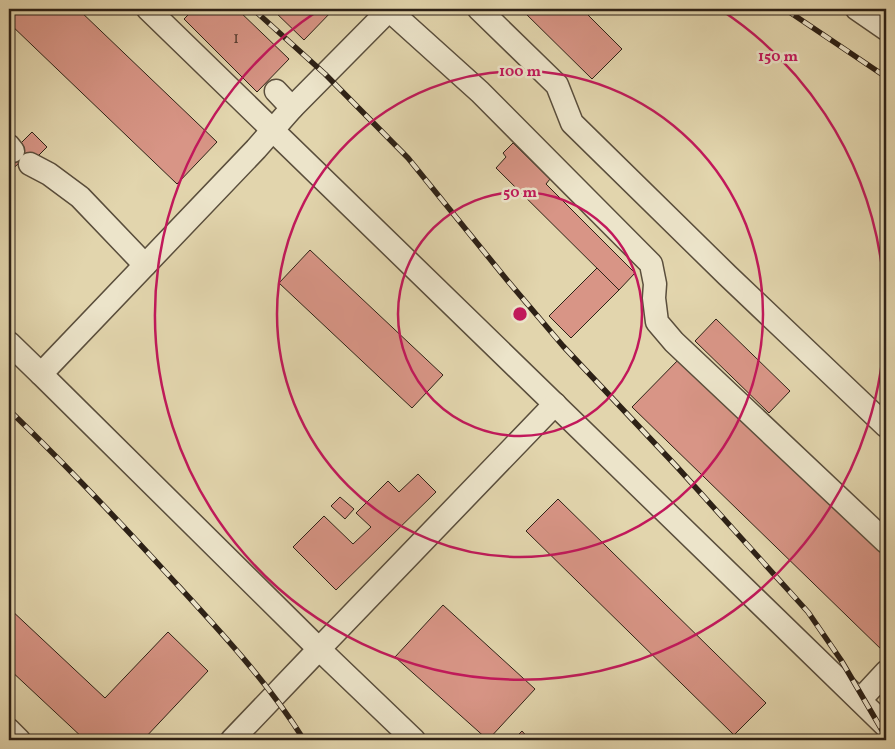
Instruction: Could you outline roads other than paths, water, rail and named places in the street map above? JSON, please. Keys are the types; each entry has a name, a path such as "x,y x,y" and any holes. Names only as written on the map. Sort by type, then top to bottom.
{"street":[{"path":"148,9 886,726"},
{"path":"40,374 256,149 292,108 389,9 480,92 651,264 655,284 656,322 674,342 886,542"},
{"path":"479,9 557,85 572,123 727,275 886,426"},
{"path":"857,9 886,29"},
{"path":"276,91 292,108"},
{"path":"17,154 80,196 145,265"},
{"path":"9,343 414,740"},
{"path":"232,740 555,404"},
{"path":"860,700 886,672"},
{"path":"9,730 19,740"}],"railway":[{"path":"253,9 325,74 408,158 563,346 678,468 808,612 841,660 886,737"},
{"path":"785,9 886,77"},
{"path":"9,410 112,514 225,637 274,697 304,740"}]}
